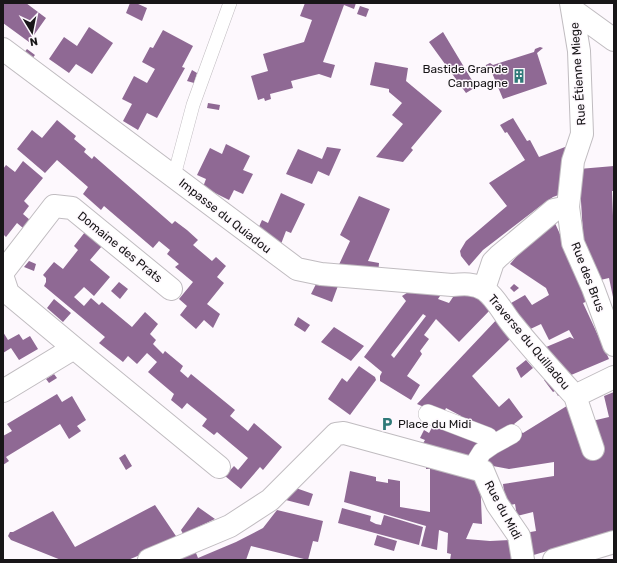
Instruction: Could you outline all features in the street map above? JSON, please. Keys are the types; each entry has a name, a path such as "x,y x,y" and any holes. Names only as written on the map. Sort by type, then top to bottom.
{"street":[{"path":"574,6 614,40"},
{"name":"Rue Étienne Miege","path":"568,207 573,161 582,134 579,51 574,6"},
{"name":"Impasse du Quiadou","path":"3,49 297,269 320,274 452,285 471,284 484,289"},
{"name":"Domaine des Prats","path":"3,272 54,206 72,208 171,290"},
{"path":"484,289 493,262 499,256 554,210 568,207"},
{"name":"Rue des Brus","path":"568,207 573,243 593,288 614,345"},
{"path":"3,278 8,293 219,467"},
{"name":"Traverse du Quilladou","path":"484,289 497,302 510,322 543,363 575,396"},
{"path":"3,390 74,348"},
{"path":"593,449 575,396 614,377"},
{"path":"428,414 488,437 492,445"},
{"name":"Rue du Midi","path":"148,560 230,526 270,500 336,434 341,433 407,449 483,471 497,504 519,536 523,560"},
{"path":"472,468 482,452 512,434"},
{"path":"554,560 614,542"}],"lane":[{"path":"174,176 193,105 230,3"}],"building":[{"path":"3,3 26,3 46,18 29,42 3,23"},
{"path":"130,3 136,3 147,8 142,21 126,13"},
{"path":"305,3 356,3 354,9 344,5 323,62 335,65 331,78 319,74 291,81 293,88 270,94 271,99 265,101 264,98 258,100 251,76 268,71 263,54 304,42 312,20 300,16"},
{"path":"360,6 369,9 366,17 357,14"},
{"path":"89,27 113,43 92,74 76,64 69,73 49,59 64,37 77,46"},
{"path":"163,30 193,46 182,67 185,68 157,118 147,113 138,130 123,121 132,104 122,99 134,76 147,83 155,69 142,62 150,47 153,48"},
{"path":"443,32 476,87 466,93 429,42"},
{"name":"Bastide Grande Campagne","path":"540,47 543,48 537,53 547,84 503,99 490,68 485,68 486,65 490,63 493,65 534,52 535,49"},
{"path":"27,49 35,55 31,60 23,54"},
{"path":"375,62 408,68 406,81 442,111 411,148 413,150 403,162 376,157 403,124 392,115 402,103 389,92 389,89 370,85"},
{"path":"192,70 197,73 194,83 187,81"},
{"path":"208,103 220,105 219,110 207,108"},
{"path":"513,118 527,141 530,140 539,157 565,147 564,193 553,197 483,250 469,266 461,256 460,251 466,241 507,206 489,183 525,160 507,132 505,133 500,125"},
{"path":"57,120 76,136 74,139 86,149 84,152 92,159 94,156 172,224 175,221 187,230 198,240 193,245 212,261 216,257 226,266 217,277 224,283 207,304 220,314 213,328 204,320 196,329 180,315 187,306 179,299 193,282 175,267 179,264 167,254 170,250 159,241 153,248 104,206 101,210 83,194 88,187 57,160 45,173 17,149 32,130 42,138"},
{"path":"226,144 250,156 243,170 253,174 243,194 234,190 229,200 203,187 206,179 197,175 210,148 222,154"},
{"path":"327,147 341,149 329,176 318,171 312,184 286,174 298,149 322,159"},
{"path":"23,161 43,178 24,201 29,206 23,214 30,220 23,228 17,223 6,237 3,234 3,169 6,165 15,172"},
{"path":"614,166 614,191 612,191 614,241 613,297 609,278 596,281 584,250 579,169"},
{"path":"281,193 305,204 291,233 286,231 281,244 258,229 262,220 268,223"},
{"path":"359,196 390,209 368,261 379,263 378,275 336,271 350,241 340,235"},
{"path":"554,221 590,300 583,303 609,359 564,378 539,350 570,337 574,339 569,330 549,340 541,324 522,333 506,306 525,295 532,305 549,295 546,288 510,264 524,248"},
{"path":"85,232 102,246 90,260 110,277 94,296 84,287 74,297 84,306 91,298 99,305 102,302 132,327 145,312 158,324 150,334 156,340 153,344 163,354 165,351 183,366 180,371 188,378 191,374 235,410 230,416 248,431 254,423 282,447 263,470 260,467 241,489 225,476 234,466 238,470 248,458 217,432 214,435 202,426 207,419 187,403 182,409 171,400 174,394 148,372 157,362 147,353 137,364 128,356 123,362 99,343 105,337 44,286 46,278 43,275 54,262 63,269 78,250 74,246"},
{"path":"29,261 36,264 34,271 24,267"},
{"path":"318,280 339,283 332,302 311,294"},
{"path":"119,282 128,289 120,299 111,291"},
{"path":"514,284 519,288 514,292 510,288"},
{"path":"459,288 493,307 459,342 436,319 424,335 429,339 420,351 422,354 407,376 420,385 411,400 380,381 382,372 364,357 406,301 402,296 410,291 442,293 438,299 449,303","holes":["423,314 426,316 394,358 391,355"]},
{"path":"54,299 71,313 63,322 47,308"},
{"path":"500,316 515,334 472,376 499,407 509,398 523,417 514,424 515,426 499,438 459,420 461,416 446,408 443,415 417,404"},
{"path":"298,317 310,325 305,332 294,325"},
{"path":"334,327 364,346 351,361 321,342"},
{"path":"3,332 8,340 19,334 23,340 30,336 38,349 19,360 11,348 3,353"},
{"path":"526,360 533,368 521,378 516,368"},
{"path":"359,366 375,377 376,380 350,415 328,399 342,378 347,382"},
{"path":"54,374 57,378 49,383 46,379"},
{"path":"550,377 563,393 558,396 544,380"},
{"path":"614,392 614,531 527,557 525,533 536,531 533,512 517,516 515,504 506,506 503,484 554,476 554,462 509,469 482,464 520,431 523,433 570,404 586,457 603,454 592,421 609,417 604,396"},
{"path":"57,394 62,402 72,396 86,420 77,426 81,431 69,439 60,424 6,457 9,461 3,465 3,436 12,431 7,424"},
{"path":"435,422 483,439 472,461 422,445 425,440 420,438 424,430 429,433"},
{"path":"125,454 132,466 126,470 119,458"},
{"path":"426,463 480,476 482,524 473,523 466,539 490,541 512,540 517,560 450,560 451,554 447,553 448,533 439,530 437,550 421,546 426,526 344,502 350,471 376,477 376,481 388,483 388,479 400,481 400,507 430,512 430,469 426,469"},
{"path":"293,487 313,494 309,506 282,499"},
{"path":"155,505 178,539 128,560 61,560 11,540 8,536 10,532 13,532 53,511 75,547"},
{"path":"198,507 215,519 183,534 181,530"},
{"path":"342,508 371,516 370,521 376,524 381,525 384,515 423,527 419,545 338,523"},
{"path":"277,510 323,521 318,542 313,541 308,560 251,546 246,560 165,560 194,548 198,558 236,542 263,528"},
{"path":"377,535 397,541 394,551 374,545"}],"place":[{"name":"Bastide Grande Campagne","path":"519,76"},
{"name":"Place du Midi","path":"387,424"}]}
